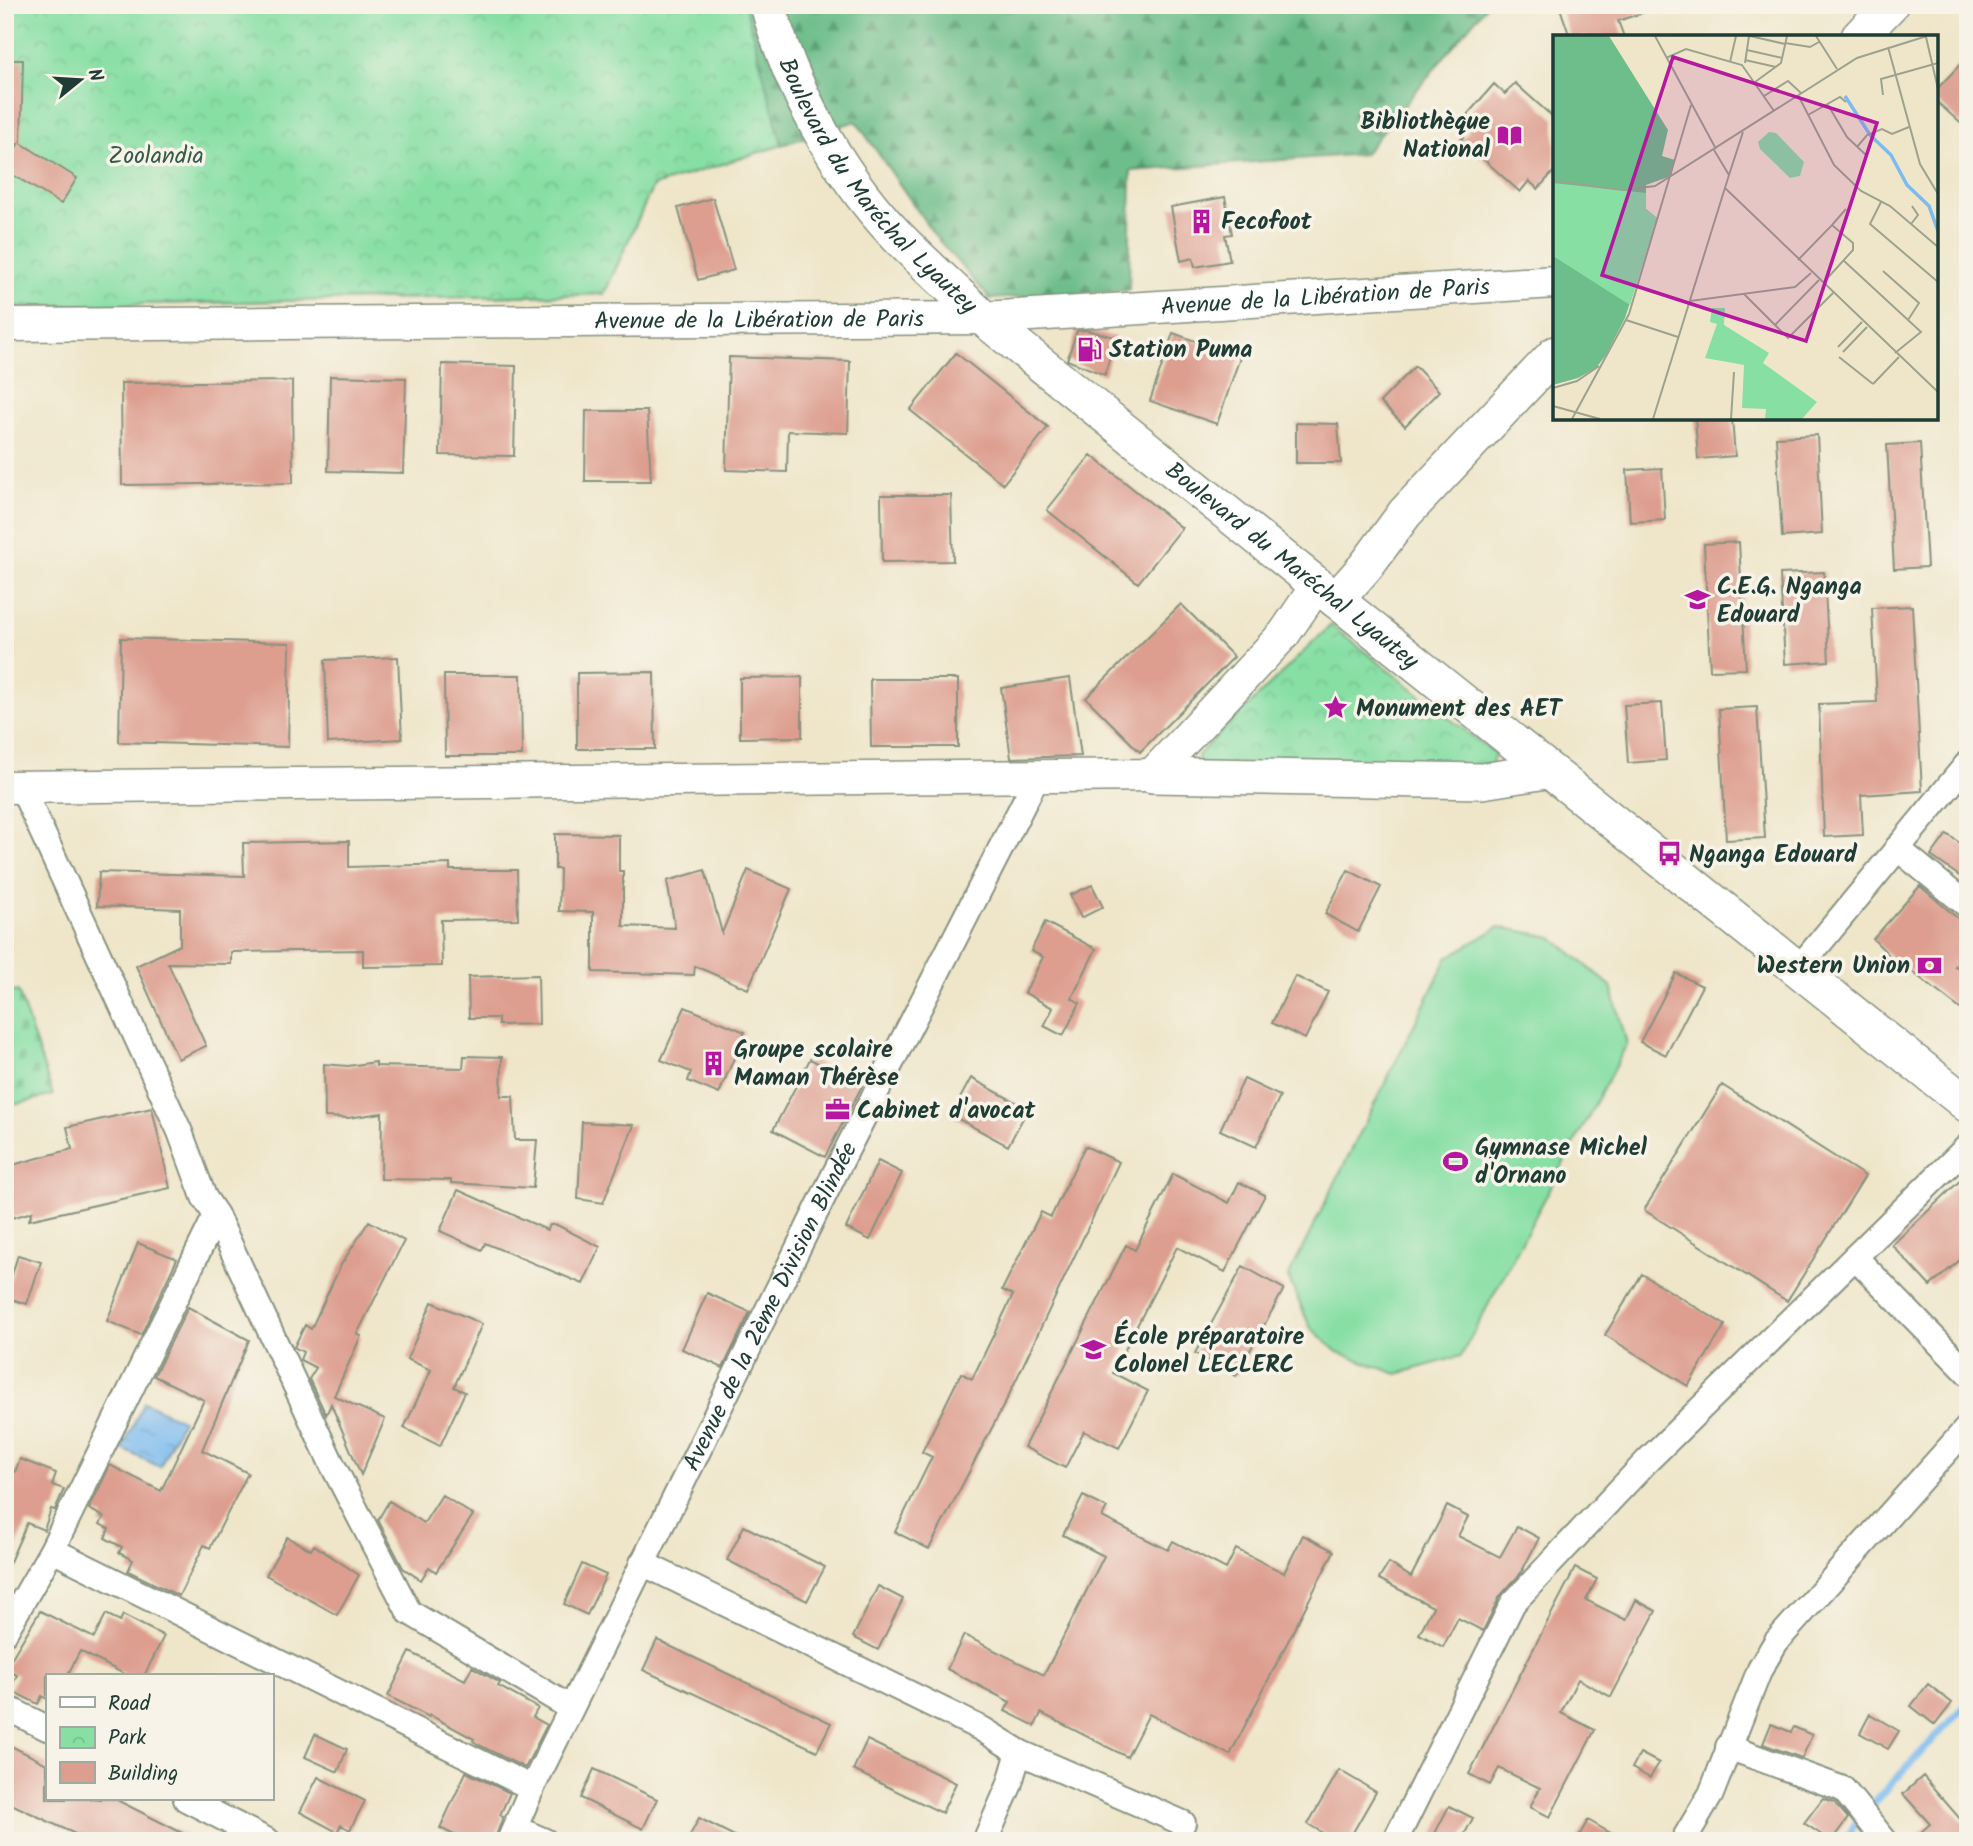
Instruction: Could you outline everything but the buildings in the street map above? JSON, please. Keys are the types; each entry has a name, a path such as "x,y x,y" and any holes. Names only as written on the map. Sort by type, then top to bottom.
{"main road":[{"name":"Boulevard du Maréchal Lyautey","path":"768,5 777,38 808,105 864,197 894,233 983,318 1373,628 1546,771 1799,968 1968,1105"},
{"path":"1860,35 1890,5"},
{"path":"1327,592 1366,566 1405,513 1553,356"},
{"path":"1327,592 1365,541 1405,513"},
{"path":"1366,566 1366,592 1373,628"},
{"path":"1152,775 1482,781 1546,771"}],"street":[{"name":"Avenue de la Libération de Paris","path":"5,325 983,318 1553,282"},
{"path":"571,1709 410,1612 332,1464 216,1215 204,1197 163,1095 13,787 1152,775 1327,592"},
{"path":"1799,968 1968,763"},
{"name":"Avenue de la 2ème Division Blindée","path":"512,1834 532,1788 830,1183 1037,776"},
{"path":"1897,848 1968,906"},
{"path":"1395,1841 1513,1603 1629,1480 1968,1146"},
{"path":"5,1632 52,1550 216,1215"},
{"path":"1855,1257 1968,1373"},
{"path":"1683,1841 1711,1794 1759,1669 1776,1642 1968,1427"},
{"path":"52,1550 532,1788"},
{"path":"642,1563 982,1729 1019,1752 1183,1823"},
{"path":"5,1707 46,1728"},
{"path":"1728,1747 1831,1783 1853,1798 1882,1837"},
{"path":"985,1841 1009,1786 1019,1752"},
{"path":"188,1800 268,1841"},
{"path":"512,1834 545,1841"}],"green space":[{"name":"Zoolandia","path":"5,5 745,5 782,145 653,186 604,294 5,307"},
{"path":"281,5 1487,5 1364,154 1131,171 1129,290 990,299 935,236 856,121 653,186 604,294 5,307 5,249"},
{"path":"1331,625 1495,754 1490,769 1200,769 1198,755"},
{"name":"Gymnase Michel d'Ornano","path":"1499,927 1552,937 1611,986 1627,1044 1461,1356 1397,1374 1337,1352 1310,1327 1288,1277 1448,957"},
{"path":"18,991 53,1095 5,1107 5,993"}],"water":[{"path":"144,1402 182,1420 160,1467 122,1449"}],"waterway":[{"path":"1845,1841 1858,1819 1968,1703"}],"place":[{"name":"Bibliothèque National","path":"1510,135"},
{"name":"Fecofoot","path":"1201,221"},
{"name":"Station Puma","path":"1089,349"},
{"name":"C.E.G. Nganga Edouard","path":"1697,600"},
{"name":"Monument des AET","path":"1336,708"},
{"name":"Nganga Edouard","path":"1669,854"},
{"name":"Western Union","path":"1930,965"},
{"name":"Groupe scolaire Maman Thérèse","path":"714,1063"},
{"name":"Cabinet d'avocat","path":"837,1110"},
{"name":"Gymnase Michel d'Ornano","path":"1455,1161"},
{"name":"École préparatoire Colonel LECLERC","path":"1094,1350"}]}
